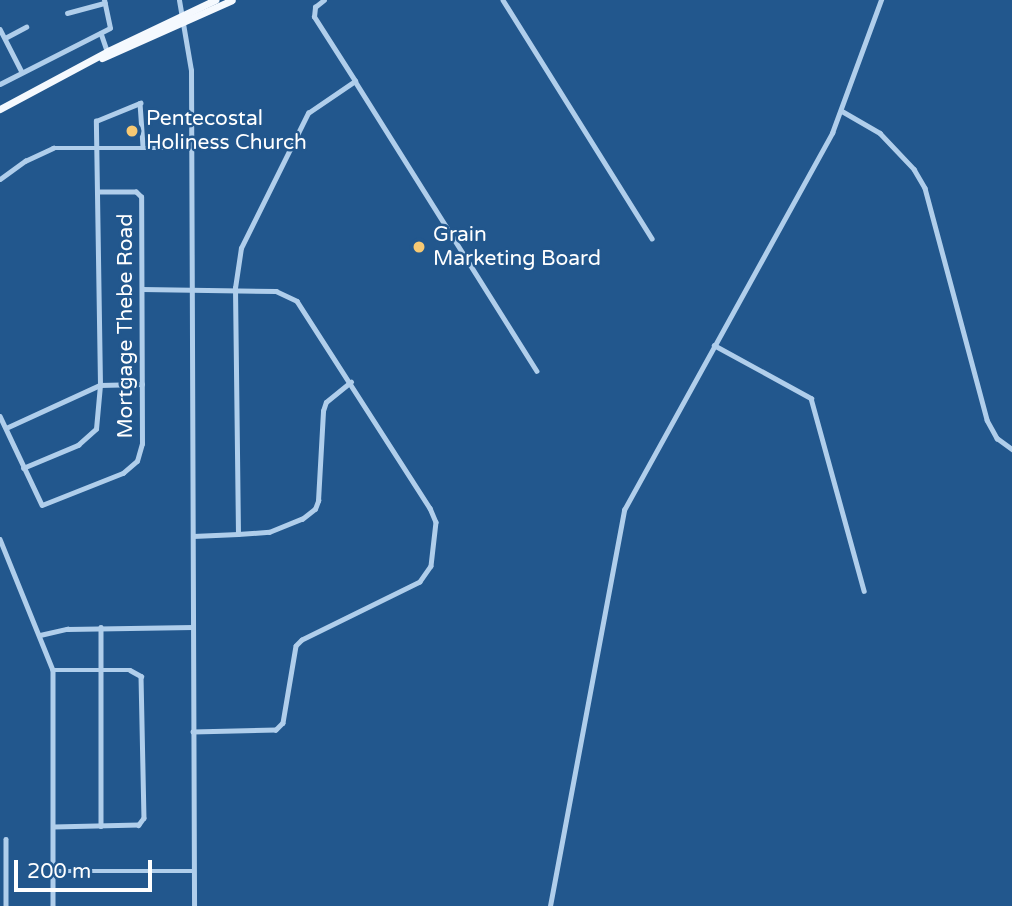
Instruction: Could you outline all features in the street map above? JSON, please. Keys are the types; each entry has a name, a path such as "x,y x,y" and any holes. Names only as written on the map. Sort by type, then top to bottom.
{"main road":[{"path":"0,109 94,60 183,20 215,0"},
{"path":"94,60 108,51 232,0"}],"street":[{"path":"179,0 191,58 194,906"},
{"path":"324,0 315,7 314,17 537,371"},
{"path":"503,0 652,237"},
{"path":"550,906 624,510 842,111 881,0"},
{"path":"0,84 110,26 105,2 67,13"},
{"path":"4,38 26,27"},
{"path":"0,30 22,72"},
{"path":"101,33 108,51"},
{"path":"238,534 235,288 240,248 304,120 313,108 355,81"},
{"path":"23,468 78,445 92,436 99,423 100,192 96,121 138,102 142,105 143,146"},
{"path":"842,111 880,132 914,169 925,188 987,420 997,438 1012,449"},
{"path":"0,179 25,161 53,148 192,148"},
{"name":"Mortgage Thebe Road","path":"0,416 39,502 46,505 131,468 137,461 142,444 141,197 136,192 100,192"},
{"path":"142,289 235,288 276,291 297,301 351,382 434,514 436,522 428,575 420,582 299,642 294,651 282,723 276,730 192,732"},
{"path":"714,345 811,398 864,590"},
{"path":"193,536 269,532 302,519 315,509 318,502 323,411 326,402 351,382"},
{"path":"6,428 100,385 142,384"},
{"path":"0,539 53,670 54,906"},
{"path":"101,627 101,826"},
{"path":"40,635 60,629 193,627"},
{"path":"53,670 136,670 141,676 144,818 139,825 54,827"},
{"path":"6,839 6,906"},
{"path":"54,871 193,871"}],"place":[{"name":"Pentecostal Holiness Church","path":"132,131"},
{"name":"Grain Marketing Board","path":"419,247"}]}
